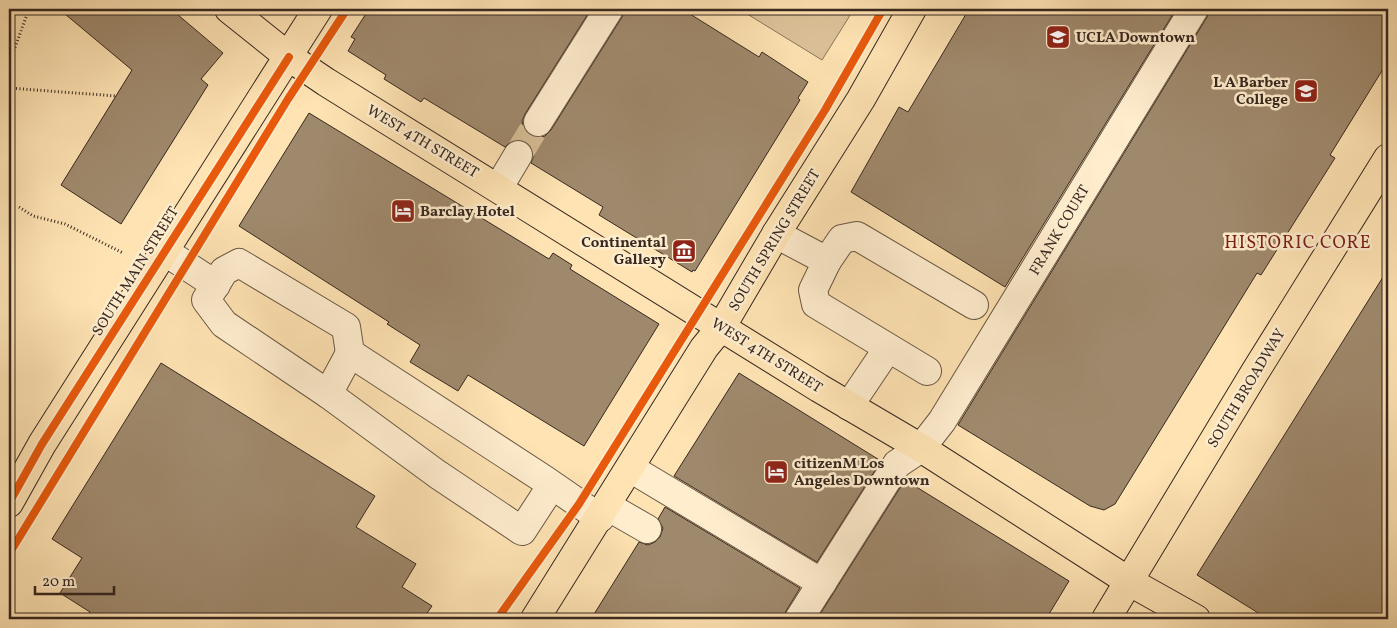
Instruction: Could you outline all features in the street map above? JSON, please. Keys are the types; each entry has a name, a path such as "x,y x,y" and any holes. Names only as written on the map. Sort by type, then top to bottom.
{"main road":[{"name":"WEST 4TH STREET","path":"229,9 289,57 849,406 921,448 1130,582 1196,619"},
{"name":"SOUTH MAIN STREET","path":"9,502 42,444 318,9"},
{"name":"SOUTH SPRING STREET","path":"535,619 704,348 722,326 776,234 861,99 912,9"},
{"name":"SOUTH BROADWAY","path":"1106,619 1255,372 1388,158"}],"lane":[{"path":"538,122 609,9"},
{"name":"FRANK COURT","path":"799,619 897,464 921,448 947,413 1194,9"},
{"path":"498,187 518,155"},
{"path":"776,234 826,261"},
{"path":"927,372 816,304 814,290 826,261 842,239 857,236 974,305"},
{"path":"164,250 216,284"},
{"path":"328,394 350,353 346,327 238,263 224,271 206,300 224,324 328,394 437,474 522,531 552,485"},
{"path":"849,406 888,348"},
{"path":"350,353 552,485 603,512 647,529"},
{"path":"630,468 822,583"}],"path":[{"path":"9,64 29,9"},
{"path":"9,88 116,96"},
{"path":"18,207 33,216 65,224 122,253"}],"shaded area":[{"path":"739,9 854,9 822,60"}],"building":[{"path":"59,9 171,9 223,53 201,79 208,85 121,224 61,185 132,70"},
{"path":"369,9 591,9 522,121 524,129 529,135 537,138 545,136 551,130 622,17 624,9 682,9 759,57 762,52 808,82 798,98 800,100 695,271 693,270 692,272 599,215 603,207 531,163 534,155 531,147 526,142 518,139 510,142 505,147 424,98 421,102 384,79 386,75 348,51 355,39 351,37"},
{"path":"969,9 1176,9 1005,287 851,192 899,107 908,112"},
{"path":"1210,9 1388,9 1388,61 1330,155 1335,158 1261,275 1257,273 1115,504 1104,510 1090,506 958,425 1207,17"},
{"path":"309,113 549,259 553,253 572,265 570,269 659,324 584,446 468,375 458,391 410,362 420,345 387,324 389,322 239,226"},
{"path":"1388,269 1388,619 1268,619 1197,575"},
{"path":"161,363 375,496 356,527 416,564 402,587 432,606 423,619 86,619 90,612 60,593 82,558 52,539"},
{"name":"citizenM Los Angeles Downtown","path":"739,373 881,461 817,562 674,476"},
{"path":"905,480 1069,581 1046,619 817,619"},
{"path":"665,507 800,588 786,611 784,619 591,619 639,542 648,545 660,537 663,528 658,519"}],"tunnel":[{"path":"518,155 538,122"}],"cycle path":[{"path":"9,554 288,99 347,9"},
{"path":"497,619 579,504 825,110 883,9"},
{"path":"9,503 42,444 289,57"}],"place":[{"name":"UCLA Downtown","path":"1058,37"},
{"name":"L A Barber College","path":"1306,91"},
{"name":"Barclay Hotel","path":"403,211"},
{"name":"Continental Gallery","path":"684,251"},
{"name":"citizenM Los Angeles Downtown","path":"776,472"}],"district":[{"name":"HISTORIC CORE","path":"1298,242"}]}
